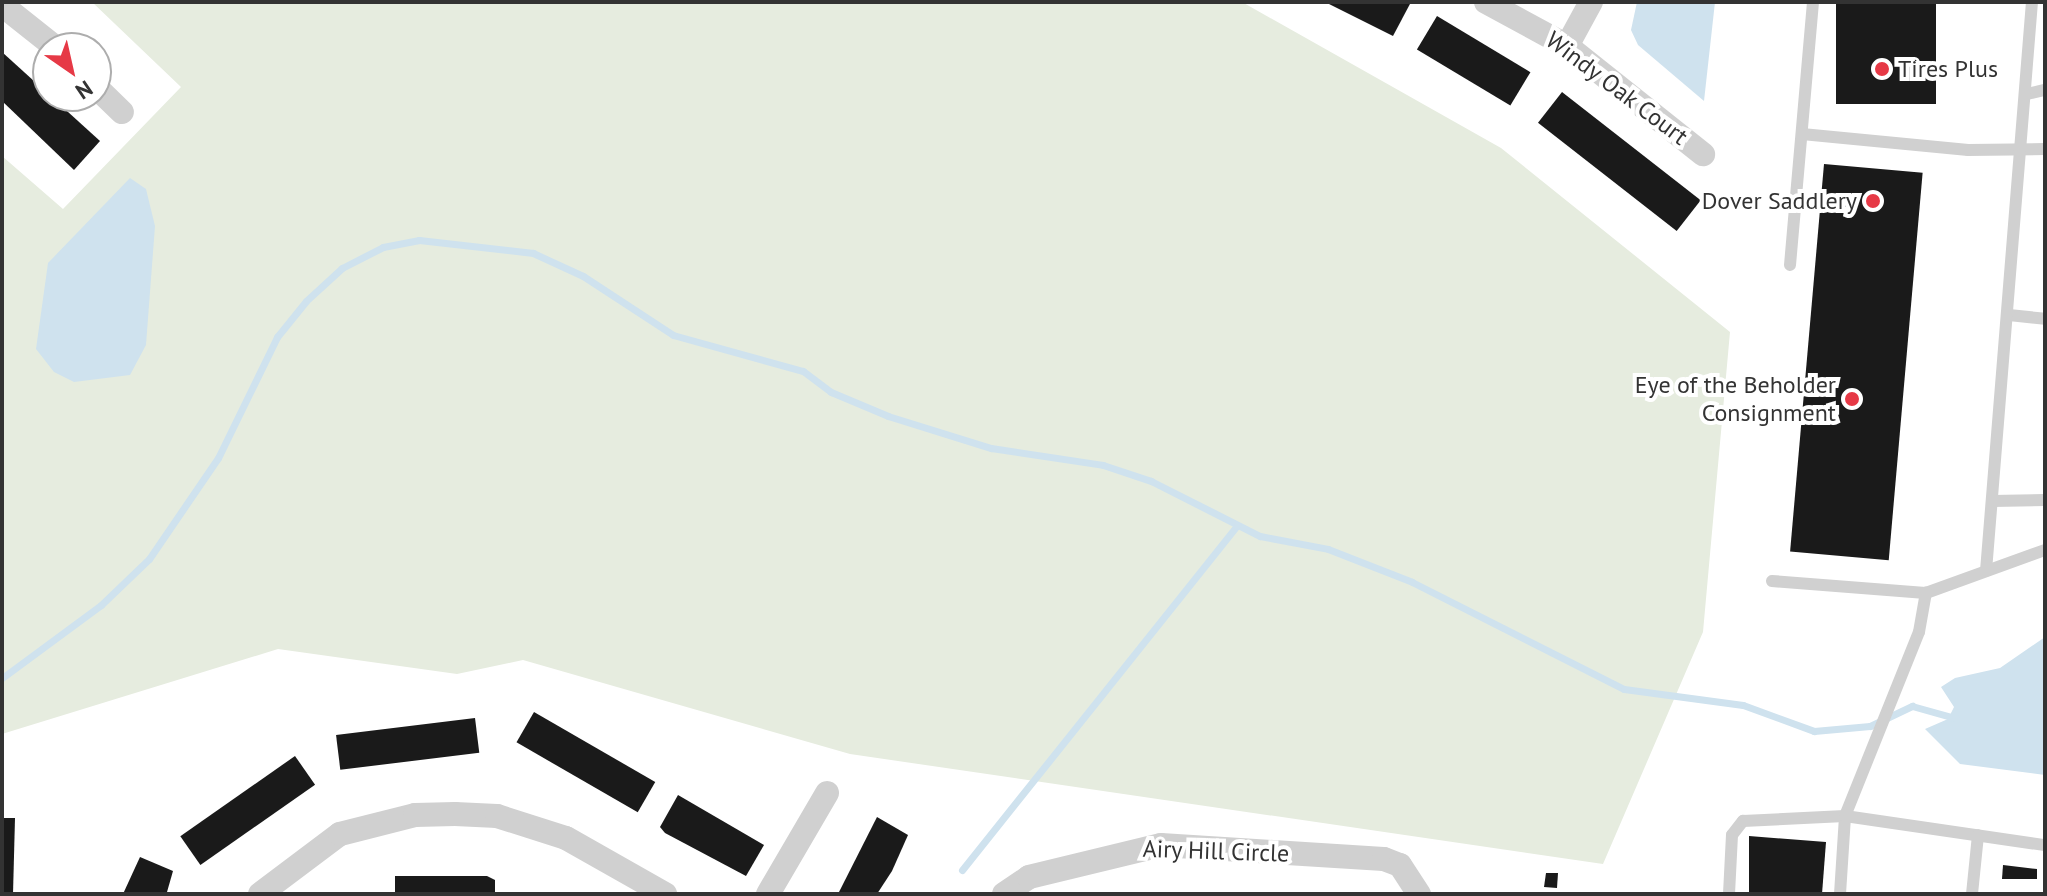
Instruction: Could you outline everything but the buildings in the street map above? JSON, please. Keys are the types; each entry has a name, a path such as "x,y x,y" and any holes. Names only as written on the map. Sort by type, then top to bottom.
{"street":[{"name":"Windy Oak Court","path":"1486,2 1567,46 1703,154"},
{"path":"1567,46 1591,2"},
{"path":"2,5 36,32"},
{"path":"112,102 122,112"},
{"path":"768,894 827,793"},
{"path":"260,894 340,834 415,815 455,814 497,816 566,838 665,894"},
{"name":"Airy Hill Circle","path":"1004,894 1029,877 1161,845 1384,859 1400,865 1419,894"}],"lane":[{"path":"1790,265 1813,2"},
{"path":"1986,571 2036,7"},
{"path":"2027,94 2045,90"},
{"path":"1802,134 2024,153 2045,149"},
{"path":"2009,315 2045,319"},
{"path":"1992,501 2045,500"},
{"path":"1772,581 1926,593 2045,550"},
{"path":"1840,894 1845,816 1866,774 1919,632 1926,593"},
{"path":"1729,894 1732,835 1743,821 1845,816 2045,845"},
{"path":"1972,894 1978,835"}],"shaded area":[{"path":"92,2 1242,2 1501,148 1730,332 1703,632 1603,864 850,754 523,660 457,674 278,649 2,734 2,156 63,209 181,87"}],"water":[{"path":"1637,2 1715,2 1704,101 1638,45 1631,30"},
{"path":"130,178 146,189 155,226 146,345 130,375 74,382 54,372 36,349 48,263"},
{"path":"2045,637 2045,775 1960,764 1925,729 1948,719 1954,707 1941,687 1955,678 2000,668"}],"waterway":[{"path":"2,678 101,605 149,559 218,458 277,337 306,301 342,268 383,247 419,240 533,253 583,276 673,335 803,371 831,392 888,416 991,448 1103,465 1151,481 1260,536 1328,549 1412,582 1624,689 1743,705 1814,731 1870,726 1912,706 1955,718"},
{"path":"962,870 1237,525"}],"place":[{"name":"Tires Plus","path":"1882,69"},
{"name":"Dover Saddlery","path":"1873,201"},
{"name":"Eye of the Beholder Consignment","path":"1852,399"}]}
